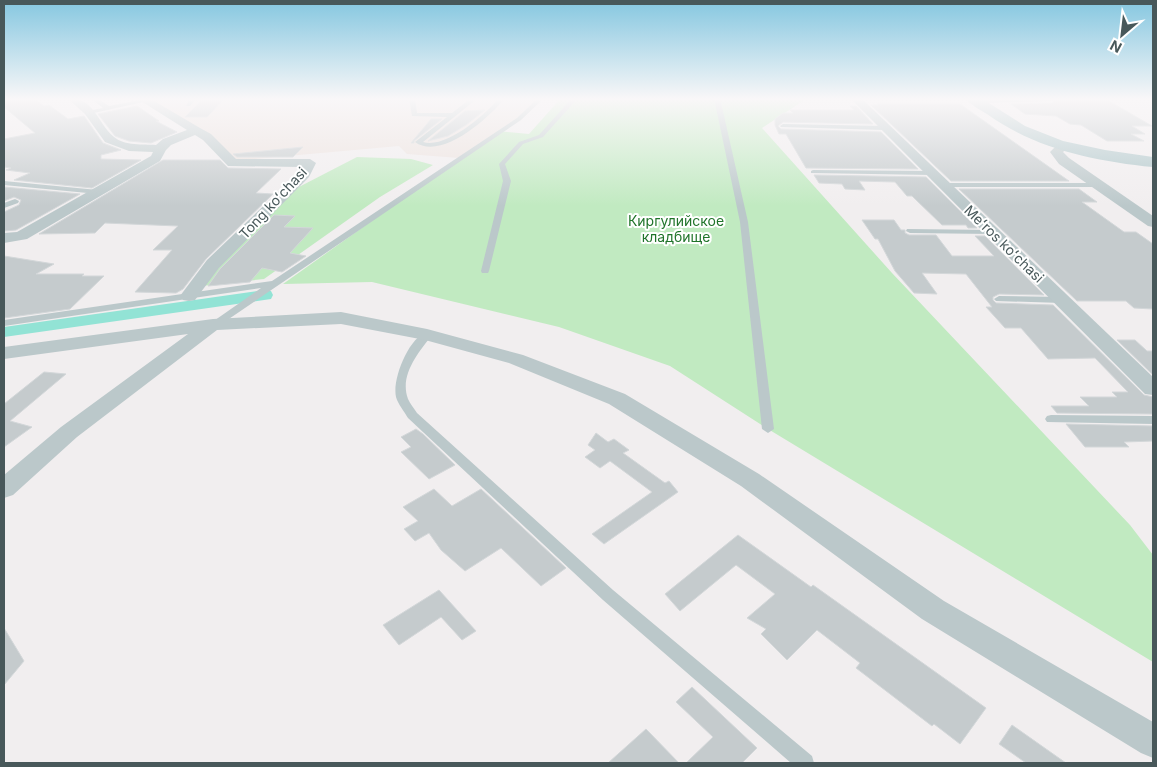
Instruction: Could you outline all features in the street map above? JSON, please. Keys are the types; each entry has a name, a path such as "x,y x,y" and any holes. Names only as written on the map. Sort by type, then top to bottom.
{"main road":[{"path":"1031,134 1063,146 1153,162"}],"street":[{"path":"106,134 117,144 129,147 159,149"},
{"path":"4,238 21,236 156,158 159,149 167,142 187,134"},
{"name":"Tong koʻchasi","path":"189,296 213,264 304,174 310,163 233,163 202,134"},
{"name":"Meʻros koʻchasi","path":"891,134 1153,389"},
{"path":"1063,146 1056,152 1064,161 1153,223"},
{"path":"4,353 213,325 341,318 427,335 516,359 617,399 750,480 933,610 1153,742"},
{"path":"4,488 69,432 213,325"}],"lane":[{"path":"429,134 418,142 436,145 458,134"},
{"path":"213,325 496,134"},
{"path":"485,271 507,181 502,164 521,143 543,134"},
{"path":"725,134 744,222 768,429"},
{"path":"813,172 932,173"},
{"path":"4,183 98,192"},
{"path":"944,185 1096,185"},
{"path":"4,206 14,201"},
{"path":"910,231 992,232"},
{"path":"4,323 276,283"},
{"path":"999,300 1062,300"},
{"path":"427,335 419,343 401,376 402,397 412,415 608,595 805,763"},
{"path":"1050,420 1153,420"}],"shaded area":[{"path":"198,134 496,134 459,158 407,154 399,146 233,161"}],"green space":[{"name":"Киргулийское кладбище","path":"494,134 767,134 892,273 1130,525 1153,555 1153,662 768,429 670,366 559,327 372,282 283,284"},
{"path":"357,157 411,159 433,165 380,197 264,279 201,286 295,189"}],"building":[{"path":"31,134 97,134 103,143 121,150 101,155 101,159 141,160 92,188 14,180 30,173 6,170 11,168 4,167 4,139"},
{"path":"113,134 173,134 151,143 129,141"},
{"path":"419,134 423,134 414,143 411,143"},
{"path":"437,134 452,134 448,136 428,141"},
{"path":"779,134 883,134 918,169 806,168 786,134"},
{"path":"901,134 1002,134 1069,181 951,181"},
{"path":"1095,134 1145,134 1131,134 1144,141 1107,141"},
{"path":"303,147 293,157 237,157 233,154"},
{"path":"163,160 220,160 228,168 281,169 256,193 273,194 206,259 183,289 176,293 135,292 172,250 153,250 178,226 105,223 95,233 39,234"},
{"path":"814,175 926,177 977,228 968,228 966,225 942,225 912,196 907,196 895,182 859,181 865,190 845,189 842,184 819,183"},
{"path":"4,187 80,194 16,230 4,231 4,212 19,205 21,200 14,197 4,201"},
{"path":"959,189 1079,189 1097,202 1082,202 1124,232 1136,232 1153,244 1153,309 1134,308 1126,301 1077,301"},
{"path":"274,215 295,216 284,227 313,228 290,253 306,256 282,272 262,268 250,282 208,286 220,269"},
{"path":"862,220 894,220 901,230 905,230 905,233 909,235 936,235 952,256 994,256 975,236 985,236 1044,295 999,294 993,297 993,300 996,303 1053,305 1144,395 1153,397 1153,414 1057,413 1051,406 1089,406 1080,397 1117,397 1112,392 1128,392 1095,358 1048,359 1021,328 1005,328 986,307 992,307 966,274 922,273 937,294 914,293 895,271 878,239 875,239"},
{"path":"4,256 54,264 36,274 104,276 70,309 4,318"},
{"path":"1117,340 1135,340 1147,351 1153,351 1153,375"},
{"path":"44,372 66,374 10,421 32,427 4,447 4,404"},
{"path":"1066,424 1153,426 1153,441 1124,442 1129,447 1085,447"},
{"path":"416,429 455,465 429,479 401,452 411,447 401,437"},
{"path":"596,433 608,442 614,439 629,450 623,453 665,483 669,481 678,492 604,544 592,534 652,492 610,461 600,468 585,457 595,450 588,445"},
{"path":"434,489 452,506 481,489 566,568 541,586 501,548 465,571 441,550 429,533 415,541 404,529 418,521 403,507"},
{"path":"738,535 811,587 813,585 986,708 960,744 934,724 932,726 856,668 860,663 817,630 787,660 761,634 766,629 747,618 775,594 736,565 680,611 665,594"},
{"path":"439,590 476,631 462,640 441,617 399,645 383,625"},
{"path":"4,628 24,661 4,685"},
{"path":"692,687 757,748 742,763 686,763 713,737 676,702"},
{"path":"1012,725 1066,763 1026,763 999,744"},
{"path":"646,729 679,763 608,763"}],"waterway":[{"path":"4,332 265,295"}]}
